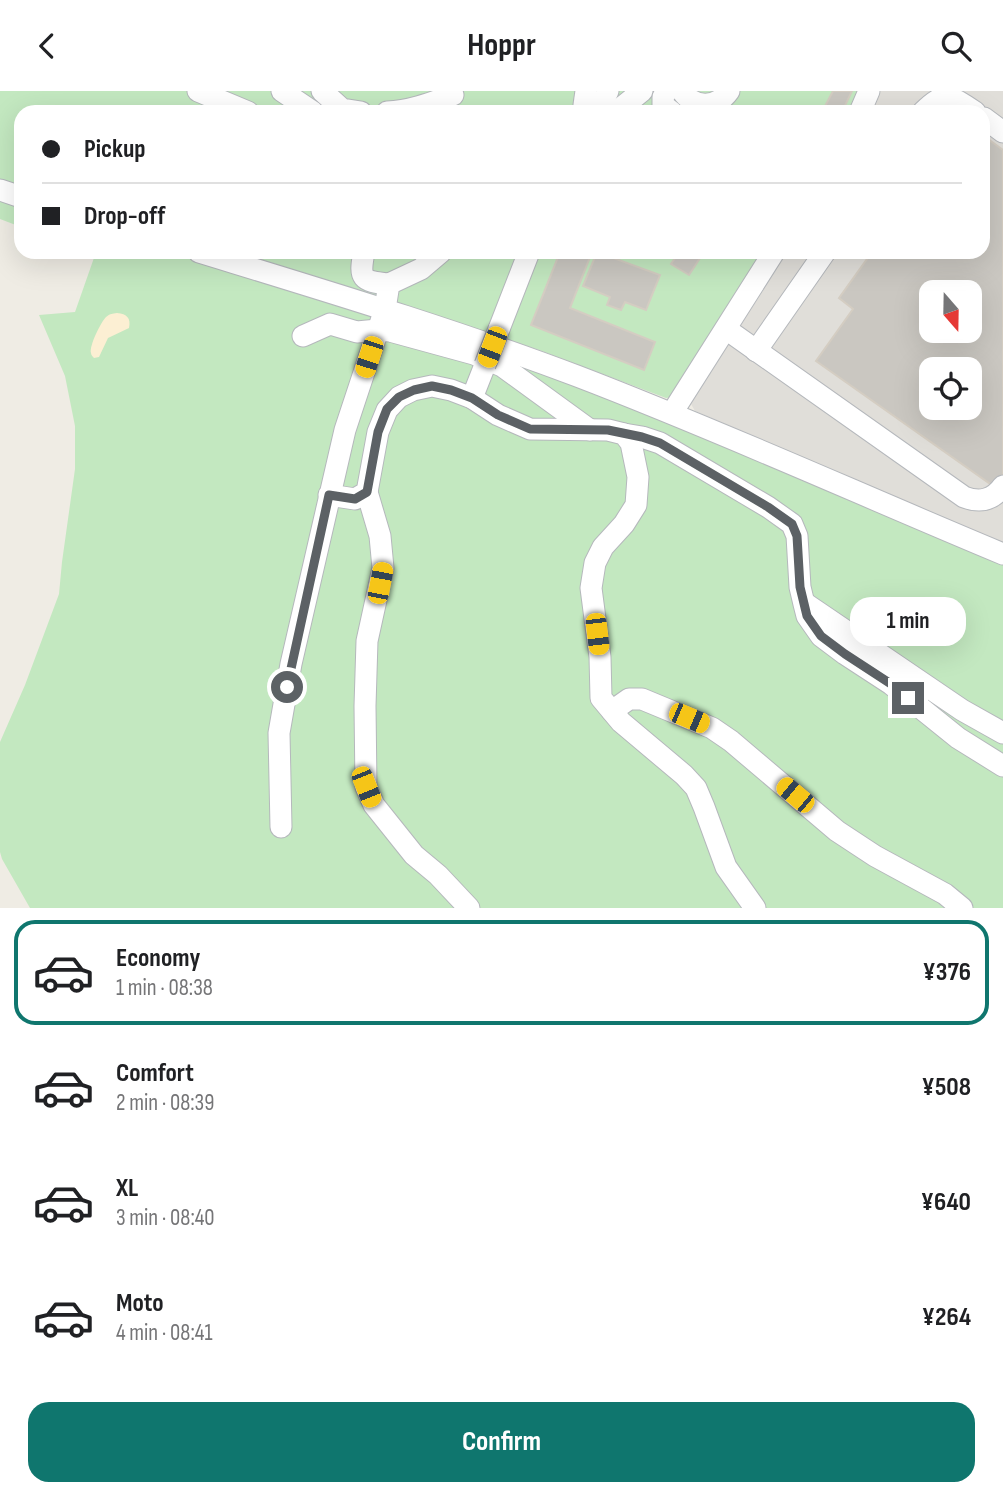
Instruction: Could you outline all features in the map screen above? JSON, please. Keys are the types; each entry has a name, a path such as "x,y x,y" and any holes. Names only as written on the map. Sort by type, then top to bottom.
{"street":[{"path":"198,91 231,105"},
{"path":"282,91 303,105"},
{"path":"322,91 338,105"},
{"path":"589,103 608,91"},
{"path":"625,105 642,91"},
{"path":"682,91 692,101 701,104 723,100"},
{"path":"928,105 939,94 945,93 965,105"},
{"path":"428,105 450,99"},
{"path":"222,259 385,309 574,375 672,413 1003,554"},
{"path":"363,259 361,271 364,278 389,284 421,269 433,259"},
{"path":"472,398 526,259"},
{"path":"672,413 770,259"},
{"path":"756,351 820,259"},
{"path":"281,827 279,733 291,664 345,430 385,309 389,284"},
{"path":"303,336 330,324 357,332 390,331 474,354 502,366 590,431"},
{"path":"726,329 964,497 974,501 989,499 997,494 1003,485"},
{"path":"469,908 438,875 414,855 374,805 366,787 367,641 383,568 380,536 367,492 378,432 387,409 399,397 414,390 432,386 451,390 472,398 498,415 530,429 608,430 642,437 660,443 768,507 792,524 797,536 800,587 804,604 807,616 821,636 891,684 958,738 1003,766"},
{"path":"624,434 631,443 638,477 636,505 624,524 603,547 595,563 591,588 600,657 601,698 621,722 696,787 726,867 755,908"},
{"path":"329,495 355,499 367,492"},
{"path":"804,604 962,709 1003,733"},
{"path":"612,711 629,699 642,699 712,728 837,831 875,856 945,894 962,908"}],"shaded area":[{"path":"881,91 1003,91 1003,543 695,411 691,404 783,259 990,259 990,105 875,105"}],"green space":[{"path":"0,91 859,91 852,105 14,105 14,224 0,219"},
{"path":"94,259 760,259 672,397 666,398 476,329 524,363 1003,562 1003,908 30,908 0,852 0,742 25,685 59,594 75,469 75,426 65,376 39,315 75,312"}],"sand":[{"path":"117,313 127,317 129,328 108,338 99,357 94,358 91,350 99,329 106,317"}],"building":[{"path":"833,91 852,91 845,105 826,105"},
{"path":"990,140 1003,150 1003,493 816,361 853,309 839,298 867,259 990,259"},
{"path":"557,259 589,259 570,308 655,342 644,370 531,325"},
{"path":"594,259 616,259 660,275 646,310 625,302 621,310 607,305 610,297 583,286"},
{"path":"674,259 699,259 689,275 671,264"}],"route":[{"path":"287,687 329,495 355,499 367,492 378,432 387,409 399,397 432,386 472,398 498,415 530,429 608,430 660,443 768,507 792,524 797,536 800,587 807,616 821,636 908,698"}]}
